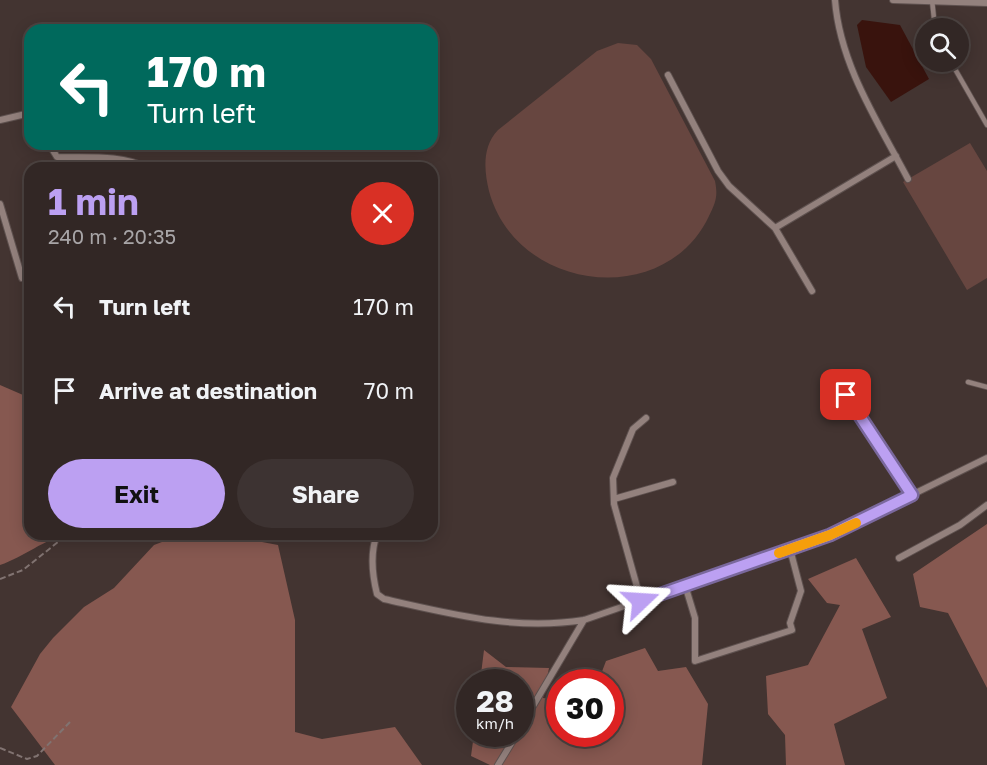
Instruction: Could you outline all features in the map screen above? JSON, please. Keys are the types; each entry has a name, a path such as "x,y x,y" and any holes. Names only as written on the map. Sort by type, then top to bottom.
{"street":[{"path":"835,0 837,22 854,77 908,179"},
{"path":"893,0 987,3"},
{"path":"668,75 718,171 729,186 775,228 812,291"},
{"path":"0,120 24,114"},
{"path":"53,150 57,157 108,158 134,162"},
{"path":"775,228 896,156"},
{"path":"0,204 22,278"},
{"path":"846,395 912,495"},
{"path":"641,601 614,499 613,478 633,429 646,418"},
{"path":"375,540 372,548 374,582 377,594 384,598 479,619 536,626 584,620 830,535 987,458"},
{"path":"614,499 673,482"},
{"path":"899,558 960,525 987,505"},
{"path":"685,585 695,618 695,661 792,630 790,622 801,591 790,549"},
{"path":"534,704 584,620"},
{"path":"498,765 510,747"}],"lane":[{"path":"932,1 934,18"},
{"path":"957,72 987,125"},
{"path":"968,382 987,387"}],"path":[{"path":"22,278 24,283"},
{"path":"0,579 23,570 60,540"},
{"path":"0,748 27,759 37,756 70,722"}],"shaded area":[{"path":"862,20 900,25 915,53 915,72 925,72 929,79 891,102 866,67 857,25"},
{"path":"618,43 637,45 651,59 715,181 716,195 709,216 688,246 660,266 627,276 593,277 559,268 529,251 504,225 489,191 486,159 489,144 498,130 597,51"},
{"path":"970,143 987,171 987,278 967,290 903,182"},
{"path":"0,385 24,395 24,540 51,540 0,565"},
{"path":"987,524 987,688 948,613 920,607 913,574"},
{"path":"167,540 251,540 278,545 295,620 295,732 322,739 395,727 422,765 55,765 11,707 40,654 53,638 84,607 114,588 154,545"},
{"path":"856,558 891,617 862,629 887,698 834,724 845,765 786,765 785,735 768,714 766,676 808,665 840,605 827,603 808,579"},
{"path":"645,648 658,671 686,667 708,704 702,765 490,765 471,756 472,747 534,747 534,669 482,669 484,650 506,667 549,668 546,669 543,698 546,698 546,747 624,747 624,669 603,669 606,661"}],"slow traffic":[{"path":"779,553 856,523"}],"route":[{"path":"641,601 830,535 912,495 846,395"}]}
